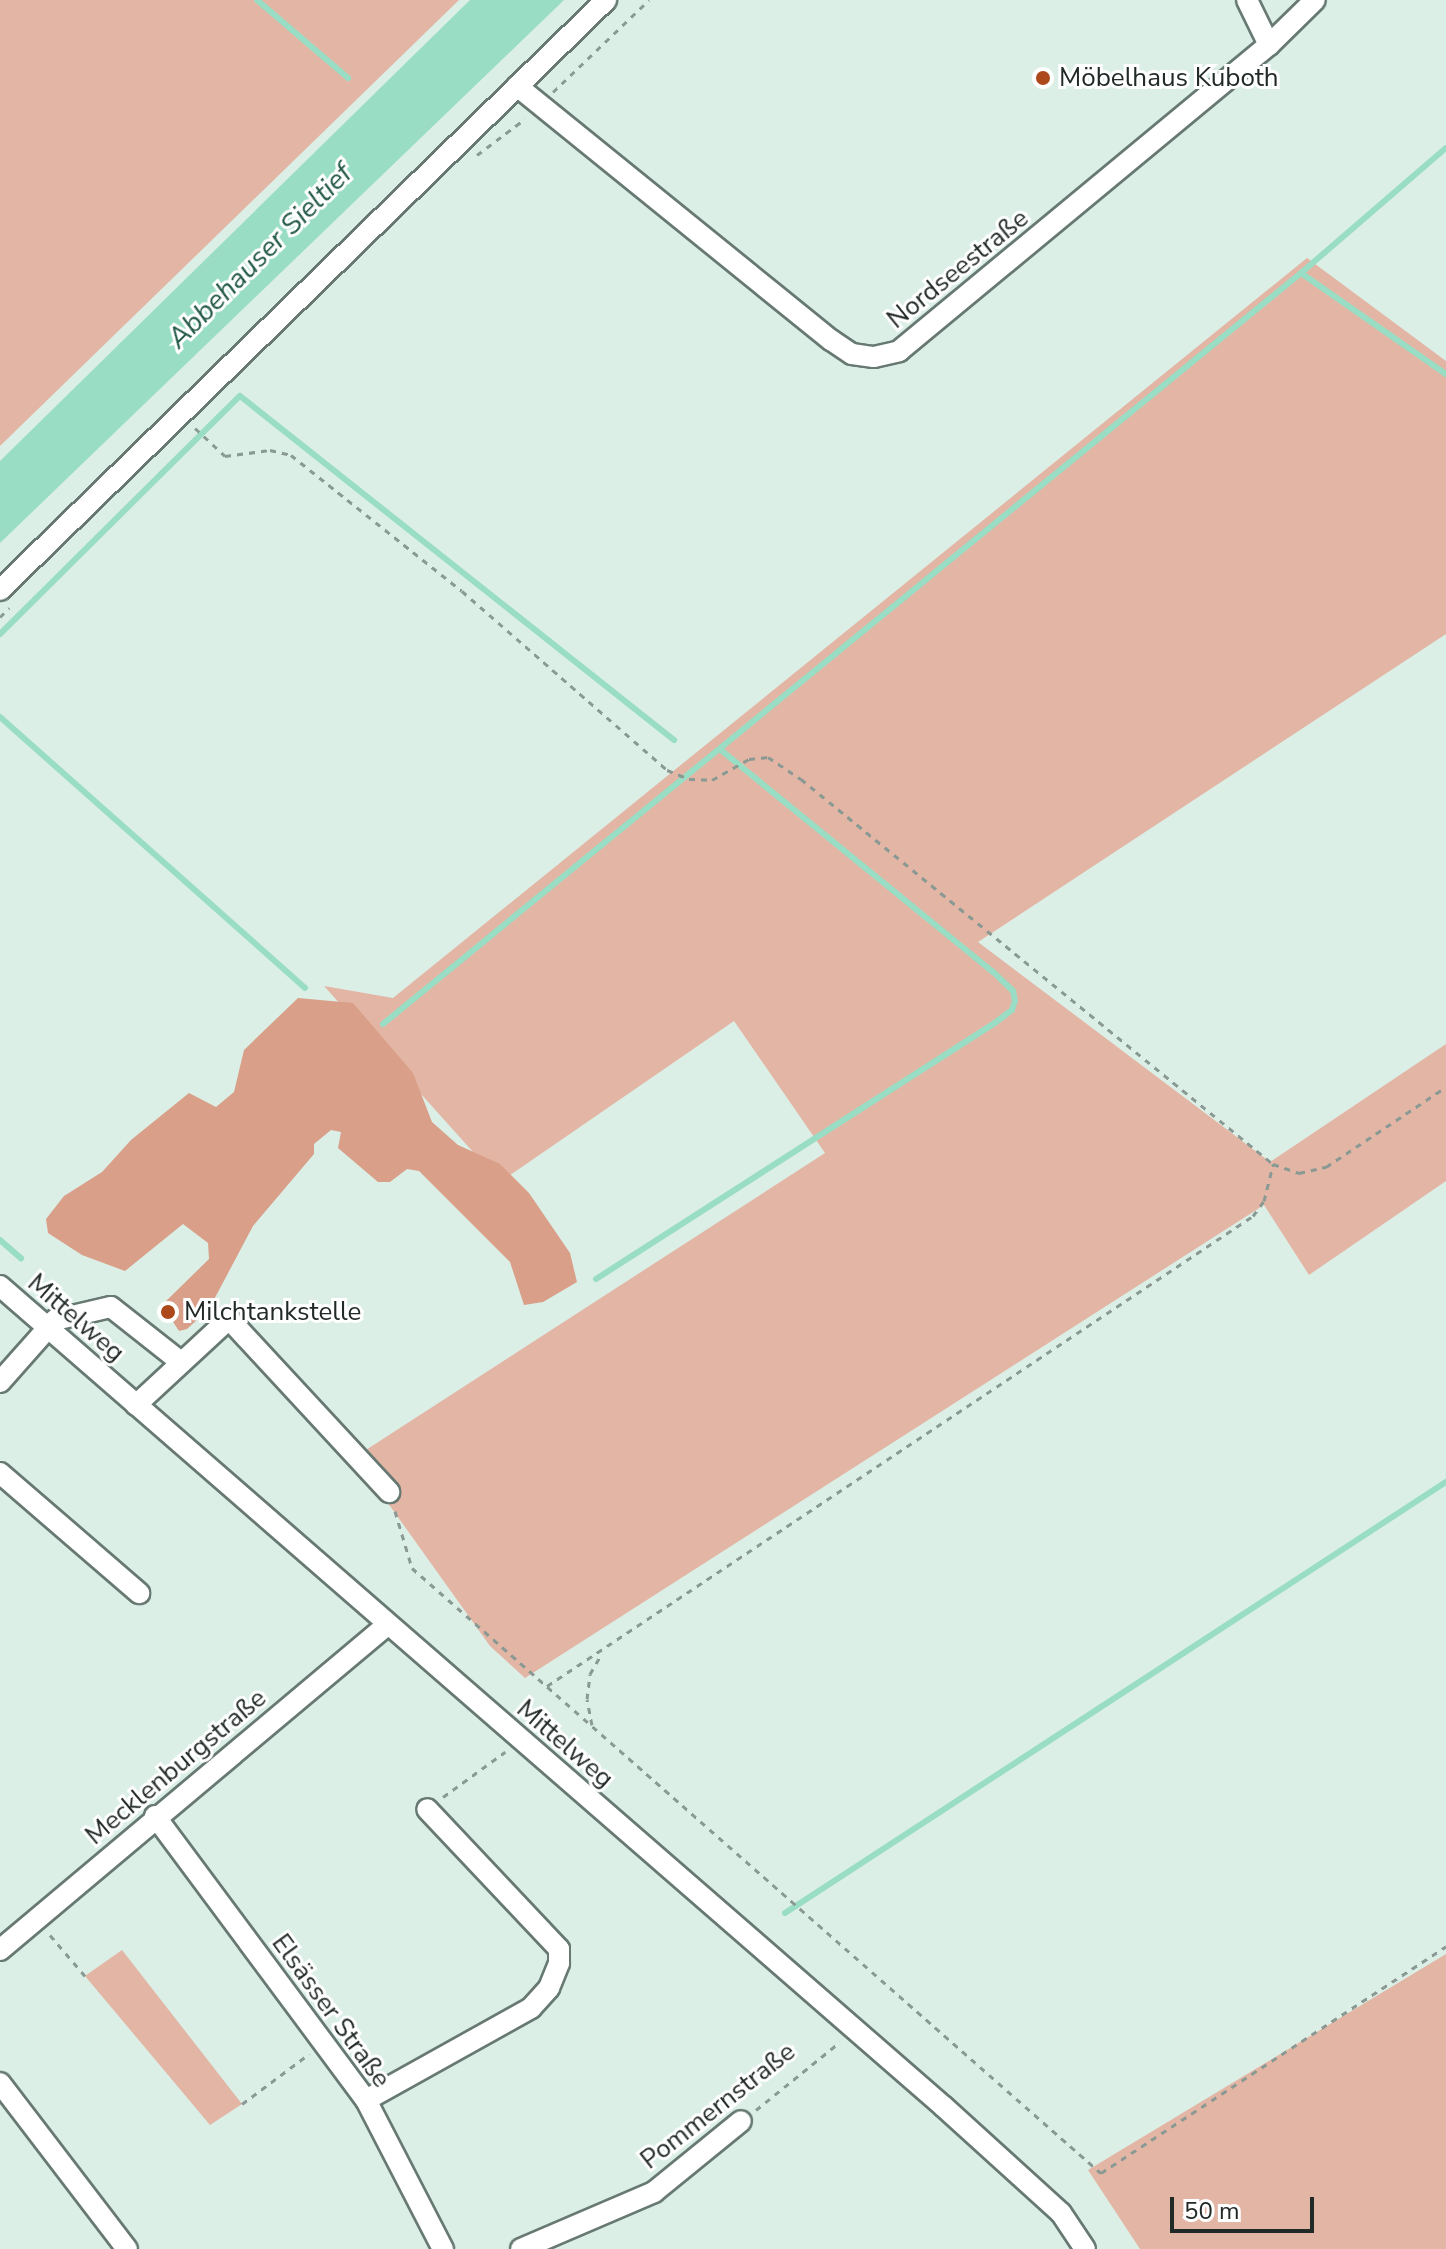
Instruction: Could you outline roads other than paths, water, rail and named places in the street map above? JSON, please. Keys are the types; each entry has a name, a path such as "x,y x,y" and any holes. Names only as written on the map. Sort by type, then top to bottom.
{"street":[{"path":"0,590 606,0"},
{"path":"1247,0 1269,45"},
{"name":"Nordseestraße","path":"517,86 538,107 831,340 852,354 874,357 899,351 1269,45 1315,0"},
{"name":"Mittelweg","path":"0,1286 1061,2213 1085,2249"},
{"path":"0,1382 55,1320 111,1307 181,1362"},
{"path":"136,1405 229,1319 389,1492"},
{"path":"0,1473 139,1593"},
{"name":"Mecklenburgstraße","path":"0,1950 155,1816 387,1625"},
{"path":"366,2100 531,2008 549,1988 559,1963 559,1949 427,1809"},
{"name":"Elsässer Straße","path":"155,1816 366,2100 443,2249"},
{"path":"0,2083 127,2249"},
{"name":"Pommernstraße","path":"521,2249 654,2192 741,2121"}],"water":[{"name":"Abbehauser Sieltief","path":"470,0 564,0 0,543 0,461"}],"waterway":[{"path":"257,0 348,78"},
{"path":"383,1024 1301,273 1446,148"},
{"path":"1301,273 1446,374"},
{"path":"0,634 240,396 674,740"},
{"path":"0,717 305,988"},
{"path":"596,1279 996,1022 1012,1010 1015,1001 1013,991 993,972 721,750"},
{"path":"0,1240 21,1258"},
{"path":"785,1913 1446,1482"}],"place":[{"name":"Möbelhaus Kuboth","path":"1043,78"},
{"name":"Milchtankstelle","path":"168,1312"}]}
